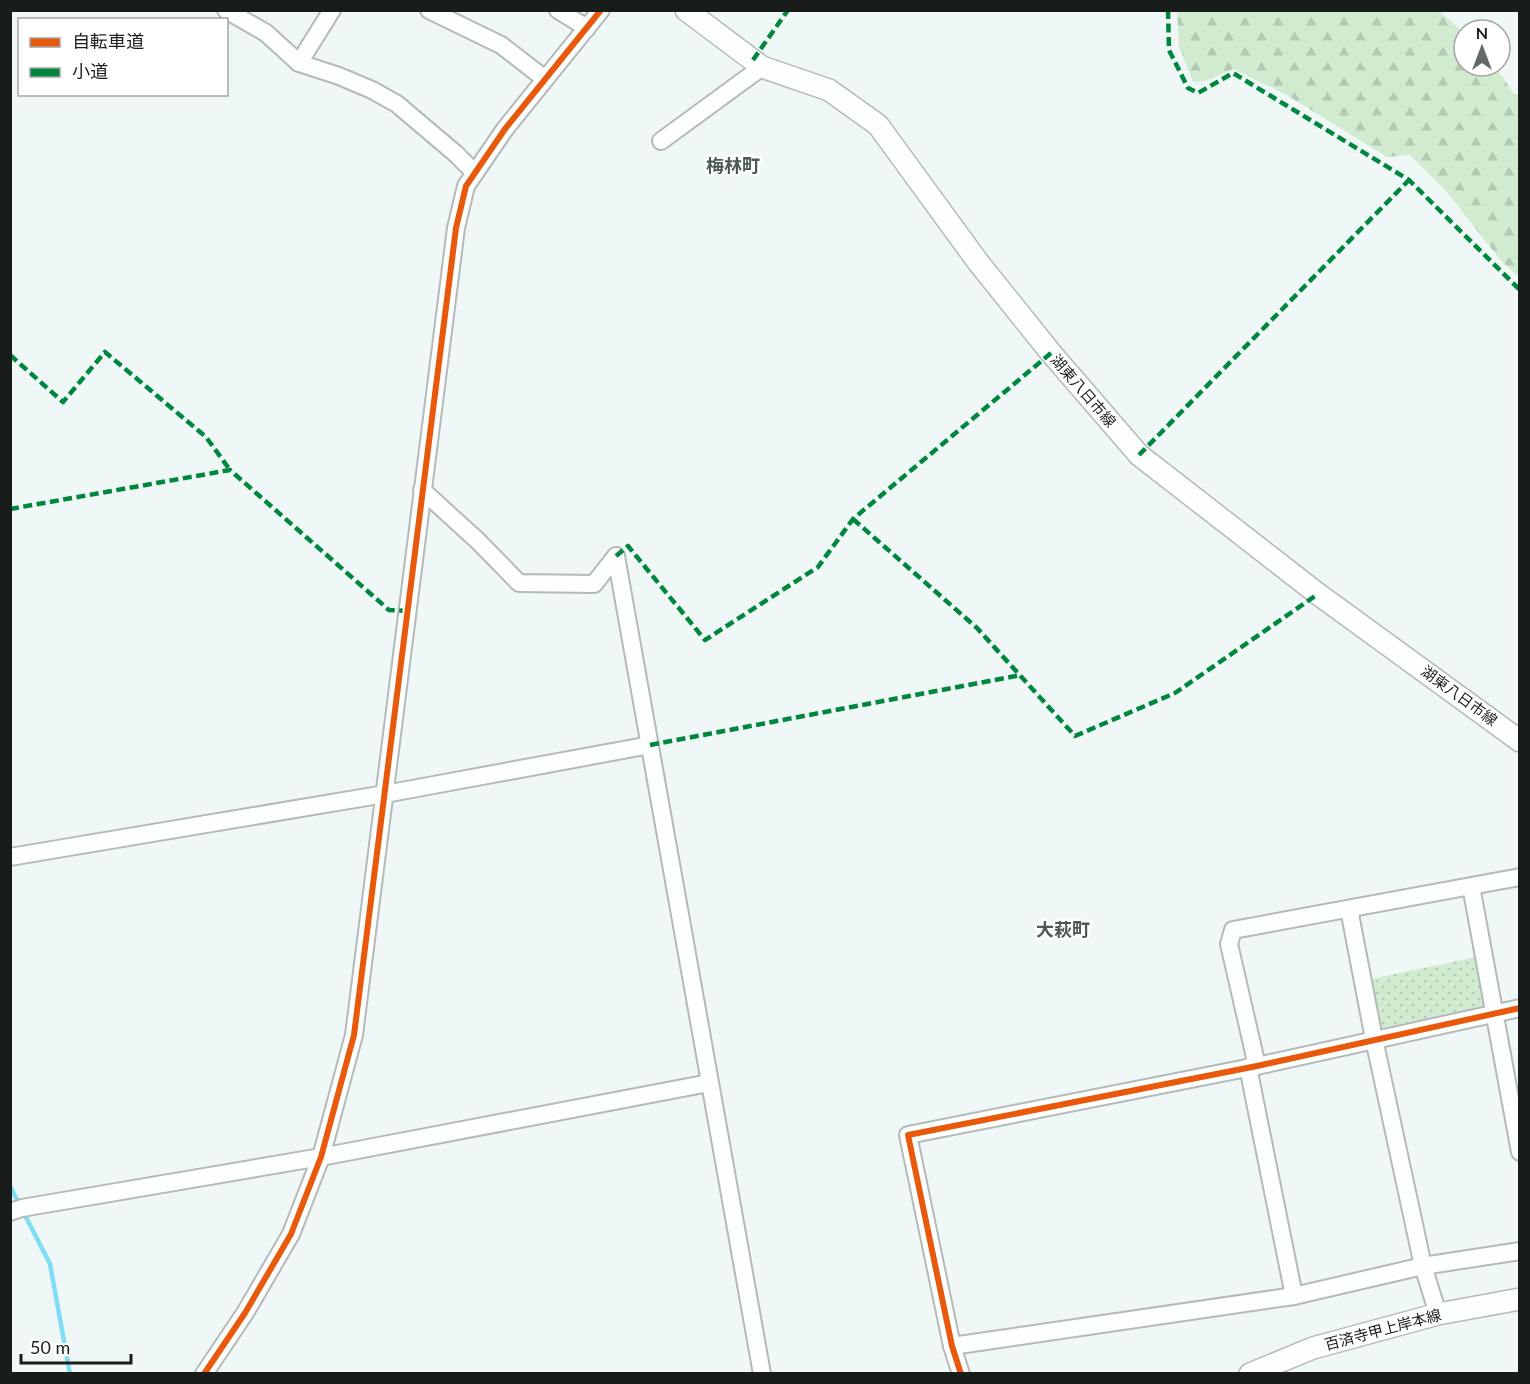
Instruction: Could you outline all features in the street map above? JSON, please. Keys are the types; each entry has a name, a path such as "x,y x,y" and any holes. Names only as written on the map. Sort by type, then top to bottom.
{"main road":[{"name":"湖東八日市線","path":"686,10 762,67 829,90 878,125 978,262 1051,353 1139,455 1318,594 1520,741"},
{"name":"百済寺甲上岸本線","path":"1250,1374 1313,1348 1438,1314 1520,1299"}],"street":[{"path":"226,10 266,33 299,63 361,85 398,104 475,172"},
{"path":"299,63 332,10"},
{"path":"429,10 501,45 545,79"},
{"path":"558,10 587,28"},
{"path":"204,1374 245,1313 291,1234 321,1157 354,1035 456,228 465,186 505,129 601,10"},
{"path":"661,141 762,67"},
{"path":"422,490 478,541 519,583 594,584 616,556 762,1374"},
{"path":"10,857 385,794 651,746"},
{"path":"1294,1296 1229,945 1233,930 1520,877"},
{"path":"1471,886 1520,1152"},
{"path":"1349,909 1374,1039 1423,1266 1438,1314"},
{"path":"960,1374 952,1346 908,1135 1252,1067 1520,1008"},
{"path":"10,1212 22,1208 321,1157 709,1083"},
{"path":"952,1346 1294,1296 1423,1266 1520,1251"}],"green space":[{"path":"1177,11 1439,11 1452,22 1452,78 1503,78 1514,94 1519,94 1519,277 1502,262 1446,191 1410,155 1387,157 1285,94 1233,69 1205,81 1193,82 1179,46"},
{"path":"1476,957 1487,1006 1382,1028 1371,979"}],"waterway":[{"path":"10,1186 50,1264 70,1374"}],"marked path":[{"path":"753,60 788,10"},
{"path":"1168,10 1169,50 1188,88 1198,93 1233,73 1409,180 1520,290"},
{"path":"1139,455 1409,180"},
{"path":"10,355 63,402 105,352 206,437 230,470"},
{"path":"616,556 628,546 705,640 818,567 853,519 1051,353"},
{"path":"10,509 230,470 389,610 407,611"},
{"path":"853,519 977,628 1075,736 1175,693 1318,594"},
{"path":"650,745 1021,675"}],"cycle path":[{"path":"204,1374 245,1313 291,1234 321,1157 354,1035 456,228 466,186 505,129 601,10"},
{"path":"961,1374 952,1346 908,1135 1257,1066 1520,1008"}],"district":[{"name":"梅林町","path":"733,166"},
{"name":"大萩町","path":"1063,930"}]}
